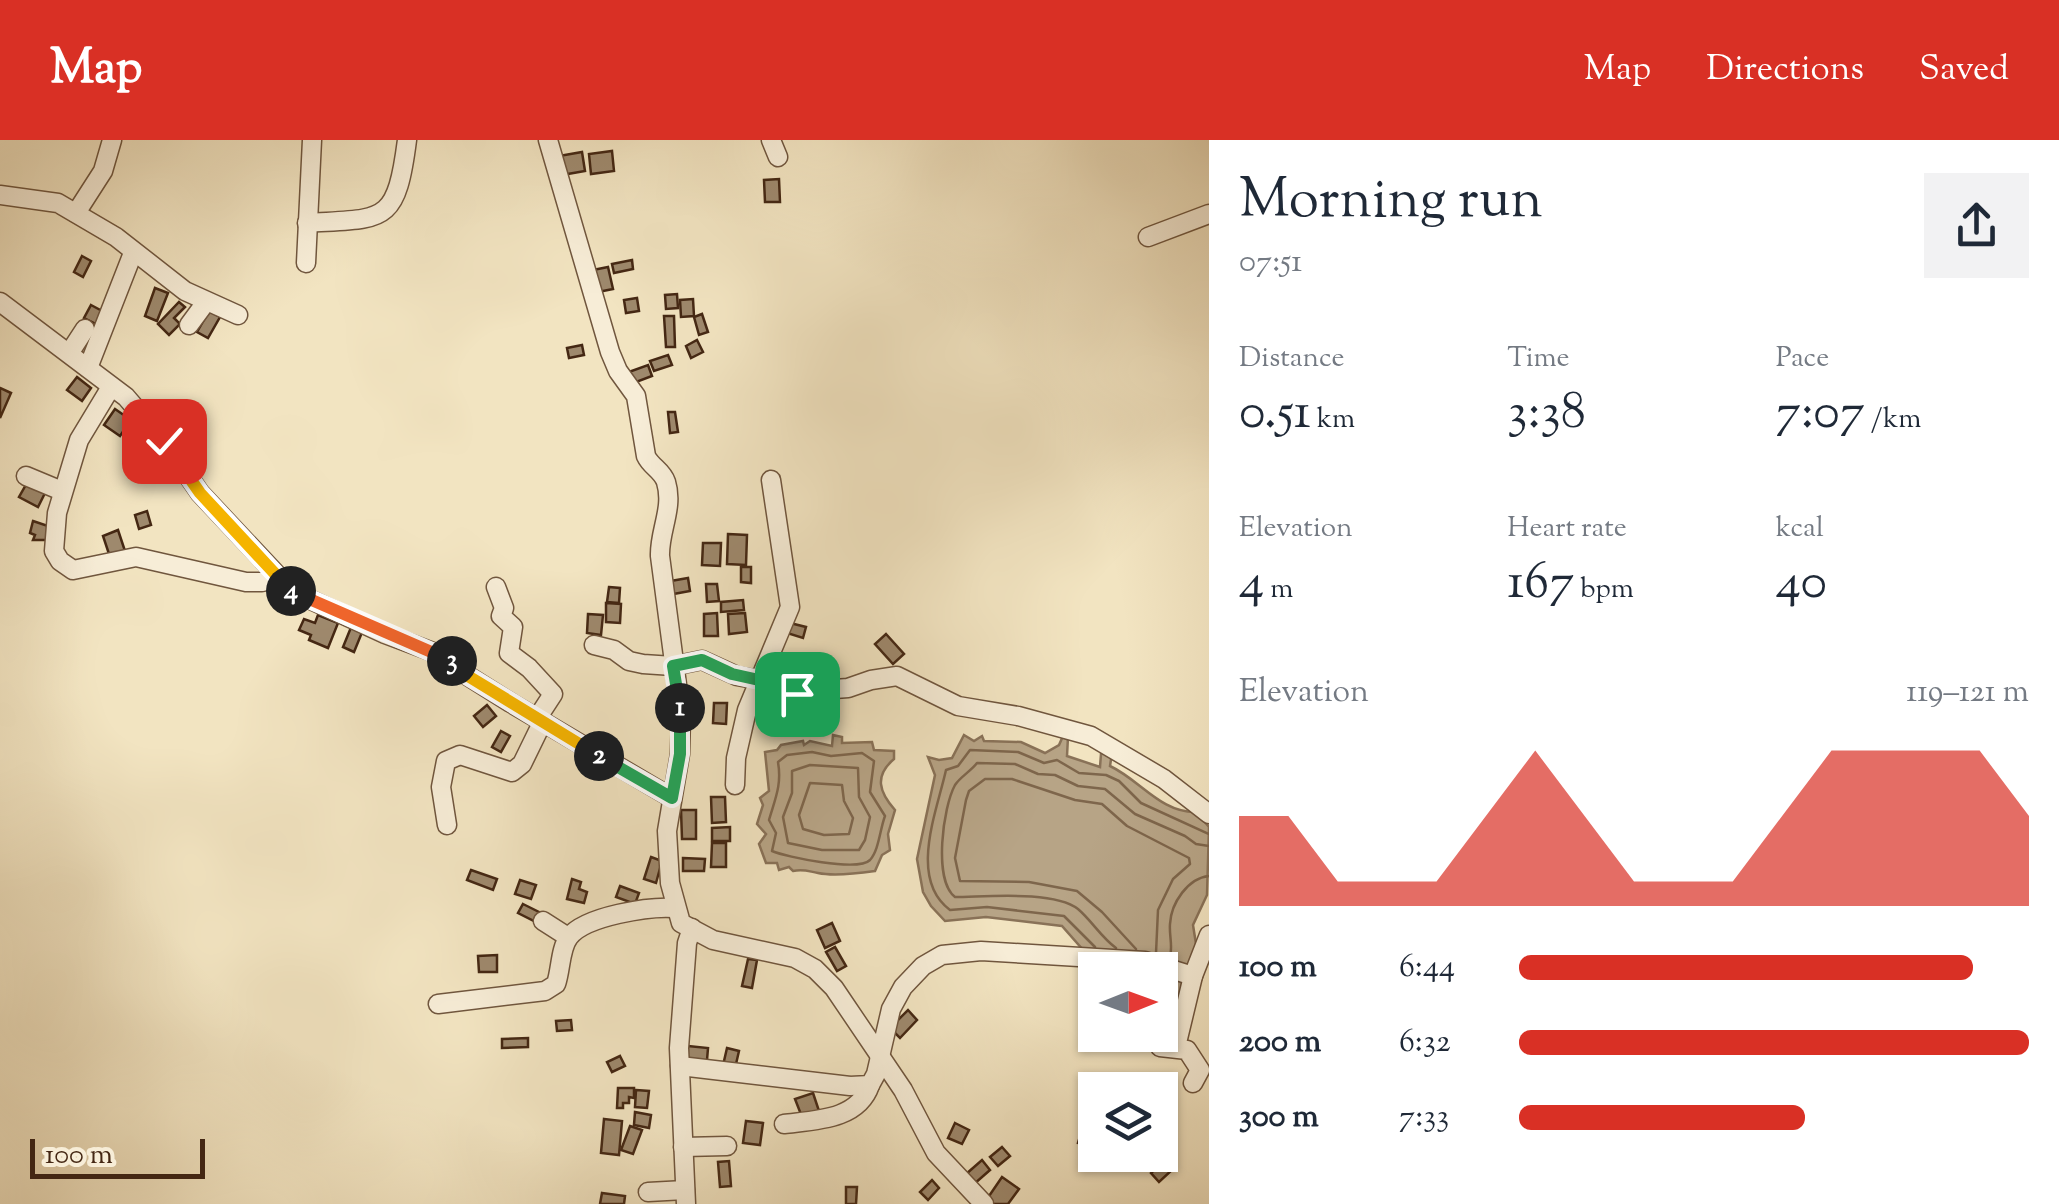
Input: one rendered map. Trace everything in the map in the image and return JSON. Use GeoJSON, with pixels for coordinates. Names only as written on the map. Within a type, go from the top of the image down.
{"type":"FeatureCollection","features":[{"type":"Feature","properties":{"kind":"street"},"geometry":{"type":"LineString","coordinates":[[76,214],[102,171],[112,140]]}},
{"type":"Feature","properties":{"kind":"street"},"geometry":{"type":"LineString","coordinates":[[306,264],[312,140]]}},
{"type":"Feature","properties":{"kind":"street"},"geometry":{"type":"LineString","coordinates":[[307,223],[371,219],[387,210],[407,140]]}},
{"type":"Feature","properties":{"kind":"street"},"geometry":{"type":"LineString","coordinates":[[548,140],[610,352],[618,372],[636,396],[646,456],[666,483],[668,512],[660,556],[681,738],[667,831],[675,908],[682,922],[713,940],[794,958],[816,969],[834,988],[903,1090],[936,1153],[984,1204]]}},
{"type":"Feature","properties":{"kind":"street"},"geometry":{"type":"LineString","coordinates":[[0,195],[58,203],[116,237],[185,291],[238,316]]}},
{"type":"Feature","properties":{"kind":"street"},"geometry":{"type":"LineString","coordinates":[[1148,236],[1209,214]]}},
{"type":"Feature","properties":{"kind":"street"},"geometry":{"type":"LineString","coordinates":[[88,368],[134,253]]}},
{"type":"Feature","properties":{"kind":"street"},"geometry":{"type":"LineString","coordinates":[[0,302],[126,398],[164,441],[200,493],[287,589],[449,658],[468,676],[672,798]]}},
{"type":"Feature","properties":{"kind":"street"},"geometry":{"type":"LineString","coordinates":[[189,325],[206,302]]}},
{"type":"Feature","properties":{"kind":"street"},"geometry":{"type":"LineString","coordinates":[[70,352],[84,329]]}},
{"type":"Feature","properties":{"kind":"street"},"geometry":{"type":"LineString","coordinates":[[111,387],[79,440],[62,491],[52,541],[60,561],[73,570],[136,557],[246,582],[279,577]]}},
{"type":"Feature","properties":{"kind":"street"},"geometry":{"type":"LineString","coordinates":[[26,476],[62,491]]}},
{"type":"Feature","properties":{"kind":"street"},"geometry":{"type":"LineString","coordinates":[[736,785],[742,726],[790,607],[771,480]]}},
{"type":"Feature","properties":{"kind":"street"},"geometry":{"type":"LineString","coordinates":[[446,825],[441,787],[446,761],[460,755],[512,772],[522,764],[541,719],[539,689],[529,668],[509,653],[513,627],[501,616],[504,608],[496,587]]}},
{"type":"Feature","properties":{"kind":"street"},"geometry":{"type":"LineString","coordinates":[[594,645],[614,650],[629,661],[673,666],[702,660],[732,674],[759,680],[781,693],[848,688],[898,676],[958,706],[1066,727],[1101,741],[1164,778],[1209,814]]}},
{"type":"Feature","properties":{"kind":"street"},"geometry":{"type":"LineString","coordinates":[[438,1004],[546,991],[556,984],[568,937],[599,918],[642,908],[675,908]]}},
{"type":"Feature","properties":{"kind":"street"},"geometry":{"type":"LineString","coordinates":[[543,920],[568,937]]}},
{"type":"Feature","properties":{"kind":"street"},"geometry":{"type":"LineString","coordinates":[[648,1192],[685,1197],[681,1008],[692,928]]}},
{"type":"Feature","properties":{"kind":"street"},"geometry":{"type":"LineString","coordinates":[[1193,1084],[1200,1070],[1187,1050],[1168,1047],[1209,934]]}},
{"type":"Feature","properties":{"kind":"street"},"geometry":{"type":"LineString","coordinates":[[784,1124],[843,1113],[862,1101],[890,1009],[903,986],[923,966],[956,951],[1145,961],[1192,976]]}},
{"type":"Feature","properties":{"kind":"street"},"geometry":{"type":"LineString","coordinates":[[680,1066],[870,1085]]}},
{"type":"Feature","properties":{"kind":"street"},"geometry":{"type":"LineString","coordinates":[[683,1147],[728,1146]]}},
{"type":"Feature","properties":{"kind":"water"},"geometry":{"type":"Polygon","coordinates":[[[833,735],[842,737],[842,743],[872,742],[874,750],[894,751],[894,759],[881,778],[885,797],[895,810],[888,834],[890,850],[882,855],[875,871],[831,874],[793,871],[789,867],[779,870],[777,863],[766,863],[759,844],[766,834],[757,824],[763,805],[760,798],[769,791],[765,752],[803,741],[804,745],[810,741],[832,746],[833,735]]]}},
{"type":"Feature","properties":{"kind":"water"},"geometry":{"type":"Polygon","coordinates":[[[964,735],[974,741],[982,736],[984,741],[1021,742],[1045,753],[1059,745],[1063,736],[1068,737],[1067,756],[1100,767],[1101,754],[1112,753],[1110,766],[1161,802],[1196,812],[1209,827],[1207,895],[1193,925],[1196,944],[1180,995],[1178,952],[1085,952],[1062,926],[986,917],[945,921],[923,892],[917,859],[935,775],[928,757],[952,758],[964,735]]]}},
{"type":"Feature","properties":{"kind":"building"},"geometry":{"type":"Polygon","coordinates":[[[612,151],[614,171],[591,174],[589,154],[612,151]]]}},
{"type":"Feature","properties":{"kind":"building"},"geometry":{"type":"Polygon","coordinates":[[[582,152],[585,171],[562,175],[559,156],[582,152]]]}},
{"type":"Feature","properties":{"kind":"building"},"geometry":{"type":"Polygon","coordinates":[[[779,179],[780,202],[765,202],[764,180],[779,179]]]}},
{"type":"Feature","properties":{"kind":"building"},"geometry":{"type":"Polygon","coordinates":[[[82,256],[91,261],[83,277],[74,272],[82,256]]]}},
{"type":"Feature","properties":{"kind":"building"},"geometry":{"type":"Polygon","coordinates":[[[632,260],[633,269],[614,273],[612,264],[632,260]]]}},
{"type":"Feature","properties":{"kind":"building"},"geometry":{"type":"Polygon","coordinates":[[[608,267],[613,289],[598,292],[593,270],[608,267]]]}},
{"type":"Feature","properties":{"kind":"building"},"geometry":{"type":"Polygon","coordinates":[[[155,288],[168,293],[157,321],[145,316],[155,288]]]}},
{"type":"Feature","properties":{"kind":"building"},"geometry":{"type":"Polygon","coordinates":[[[677,294],[678,308],[666,309],[665,295],[677,294]]]}},
{"type":"Feature","properties":{"kind":"building"},"geometry":{"type":"Polygon","coordinates":[[[637,298],[639,311],[626,313],[624,300],[637,298]]]}},
{"type":"Feature","properties":{"kind":"building"},"geometry":{"type":"Polygon","coordinates":[[[693,299],[694,316],[681,317],[680,300],[693,299]]]}},
{"type":"Feature","properties":{"kind":"building"},"geometry":{"type":"Polygon","coordinates":[[[179,302],[185,307],[174,318],[180,324],[169,335],[158,324],[179,302]]]}},
{"type":"Feature","properties":{"kind":"building"},"geometry":{"type":"Polygon","coordinates":[[[91,305],[104,312],[98,325],[84,318],[91,305]]]}},
{"type":"Feature","properties":{"kind":"building"},"geometry":{"type":"Polygon","coordinates":[[[209,311],[220,317],[208,338],[197,332],[209,311]]]}},
{"type":"Feature","properties":{"kind":"building"},"geometry":{"type":"Polygon","coordinates":[[[702,314],[708,332],[699,335],[694,317],[702,314]]]}},
{"type":"Feature","properties":{"kind":"building"},"geometry":{"type":"Polygon","coordinates":[[[664,316],[674,316],[675,347],[666,347],[664,316]]]}},
{"type":"Feature","properties":{"kind":"building"},"geometry":{"type":"Polygon","coordinates":[[[697,340],[703,352],[691,358],[686,346],[697,340]]]}},
{"type":"Feature","properties":{"kind":"building"},"geometry":{"type":"Polygon","coordinates":[[[582,345],[584,355],[569,358],[567,348],[582,345]]]}},
{"type":"Feature","properties":{"kind":"building"},"geometry":{"type":"Polygon","coordinates":[[[668,355],[672,365],[654,371],[650,361],[668,355]]]}},
{"type":"Feature","properties":{"kind":"building"},"geometry":{"type":"Polygon","coordinates":[[[648,365],[652,376],[631,384],[626,373],[648,365]]]}},
{"type":"Feature","properties":{"kind":"building"},"geometry":{"type":"Polygon","coordinates":[[[77,377],[91,388],[82,401],[67,390],[77,377]]]}},
{"type":"Feature","properties":{"kind":"building"},"geometry":{"type":"Polygon","coordinates":[[[0,388],[11,393],[0,418],[0,388]]]}},
{"type":"Feature","properties":{"kind":"building"},"geometry":{"type":"Polygon","coordinates":[[[115,409],[131,420],[120,436],[104,425],[115,409]]]}},
{"type":"Feature","properties":{"kind":"building"},"geometry":{"type":"Polygon","coordinates":[[[668,412],[675,412],[678,432],[670,433],[668,412]]]}},
{"type":"Feature","properties":{"kind":"building"},"geometry":{"type":"Polygon","coordinates":[[[27,483],[45,493],[38,507],[19,497],[27,483]]]}},
{"type":"Feature","properties":{"kind":"building"},"geometry":{"type":"Polygon","coordinates":[[[147,511],[151,525],[139,529],[135,515],[147,511]]]}},
{"type":"Feature","properties":{"kind":"building"},"geometry":{"type":"Polygon","coordinates":[[[33,521],[51,527],[47,540],[33,540],[33,521]]]}},
{"type":"Feature","properties":{"kind":"building"},"geometry":{"type":"Polygon","coordinates":[[[118,530],[127,557],[112,563],[103,536],[118,530]]]}},
{"type":"Feature","properties":{"kind":"building"},"geometry":{"type":"Polygon","coordinates":[[[728,534],[747,535],[746,565],[727,564],[728,534]]]}},
{"type":"Feature","properties":{"kind":"building"},"geometry":{"type":"Polygon","coordinates":[[[703,543],[721,543],[720,566],[702,565],[703,543]]]}},
{"type":"Feature","properties":{"kind":"building"},"geometry":{"type":"Polygon","coordinates":[[[741,567],[751,567],[751,583],[741,582],[741,567]]]}},
{"type":"Feature","properties":{"kind":"building"},"geometry":{"type":"Polygon","coordinates":[[[688,578],[690,591],[668,595],[665,582],[688,578]]]}},
{"type":"Feature","properties":{"kind":"building"},"geometry":{"type":"Polygon","coordinates":[[[706,584],[717,584],[719,601],[707,602],[706,584]]]}},
{"type":"Feature","properties":{"kind":"building"},"geometry":{"type":"Polygon","coordinates":[[[609,587],[620,588],[619,603],[607,602],[609,587]]]}},
{"type":"Feature","properties":{"kind":"building"},"geometry":{"type":"Polygon","coordinates":[[[743,600],[744,610],[721,612],[721,602],[743,600]]]}},
{"type":"Feature","properties":{"kind":"building"},"geometry":{"type":"Polygon","coordinates":[[[606,603],[621,604],[620,623],[606,622],[606,603]]]}},
{"type":"Feature","properties":{"kind":"building"},"geometry":{"type":"Polygon","coordinates":[[[717,613],[718,636],[704,636],[704,614],[717,613]]]}},
{"type":"Feature","properties":{"kind":"building"},"geometry":{"type":"Polygon","coordinates":[[[745,613],[747,632],[729,634],[728,614],[745,613]]]}},
{"type":"Feature","properties":{"kind":"building"},"geometry":{"type":"Polygon","coordinates":[[[588,614],[603,615],[601,635],[587,633],[588,614]]]}},
{"type":"Feature","properties":{"kind":"building"},"geometry":{"type":"Polygon","coordinates":[[[318,615],[338,623],[328,648],[309,640],[311,635],[299,630],[304,619],[315,623],[318,615]]]}},
{"type":"Feature","properties":{"kind":"building"},"geometry":{"type":"Polygon","coordinates":[[[790,623],[806,627],[803,638],[787,633],[790,623]]]}},
{"type":"Feature","properties":{"kind":"building"},"geometry":{"type":"Polygon","coordinates":[[[352,625],[363,630],[354,652],[343,647],[352,625]]]}},
{"type":"Feature","properties":{"kind":"building"},"geometry":{"type":"Polygon","coordinates":[[[886,634],[904,654],[893,664],[875,644],[886,634]]]}},
{"type":"Feature","properties":{"kind":"building"},"geometry":{"type":"Polygon","coordinates":[[[714,703],[727,703],[726,724],[713,723],[714,703]]]}},
{"type":"Feature","properties":{"kind":"building"},"geometry":{"type":"Polygon","coordinates":[[[487,705],[496,716],[483,727],[474,716],[487,705]]]}},
{"type":"Feature","properties":{"kind":"building"},"geometry":{"type":"Polygon","coordinates":[[[501,731],[510,736],[501,752],[492,747],[501,731]]]}},
{"type":"Feature","properties":{"kind":"building"},"geometry":{"type":"Polygon","coordinates":[[[711,797],[725,797],[726,822],[712,823],[711,797]]]}},
{"type":"Feature","properties":{"kind":"building"},"geometry":{"type":"Polygon","coordinates":[[[681,810],[696,810],[696,839],[682,839],[681,810]]]}},
{"type":"Feature","properties":{"kind":"building"},"geometry":{"type":"Polygon","coordinates":[[[730,827],[730,841],[712,841],[712,828],[730,827]]]}},
{"type":"Feature","properties":{"kind":"building"},"geometry":{"type":"Polygon","coordinates":[[[712,843],[726,843],[726,867],[711,867],[712,843]]]}},
{"type":"Feature","properties":{"kind":"building"},"geometry":{"type":"Polygon","coordinates":[[[651,857],[662,861],[656,883],[644,879],[651,857]]]}},
{"type":"Feature","properties":{"kind":"building"},"geometry":{"type":"Polygon","coordinates":[[[683,858],[705,859],[704,871],[683,871],[683,858]]]}},
{"type":"Feature","properties":{"kind":"building"},"geometry":{"type":"Polygon","coordinates":[[[471,870],[497,879],[493,890],[467,880],[471,870]]]}},
{"type":"Feature","properties":{"kind":"building"},"geometry":{"type":"Polygon","coordinates":[[[572,879],[581,882],[579,889],[587,892],[584,903],[567,899],[572,879]]]}},
{"type":"Feature","properties":{"kind":"building"},"geometry":{"type":"Polygon","coordinates":[[[520,880],[536,885],[531,899],[515,894],[520,880]]]}},
{"type":"Feature","properties":{"kind":"building"},"geometry":{"type":"Polygon","coordinates":[[[620,886],[639,893],[635,904],[616,897],[620,886]]]}},
{"type":"Feature","properties":{"kind":"building"},"geometry":{"type":"Polygon","coordinates":[[[523,904],[541,913],[536,922],[518,913],[523,904]]]}},
{"type":"Feature","properties":{"kind":"building"},"geometry":{"type":"Polygon","coordinates":[[[832,923],[840,941],[825,948],[817,930],[832,923]]]}},
{"type":"Feature","properties":{"kind":"building"},"geometry":{"type":"Polygon","coordinates":[[[835,947],[846,966],[837,971],[826,952],[835,947]]]}},
{"type":"Feature","properties":{"kind":"building"},"geometry":{"type":"Polygon","coordinates":[[[497,955],[497,972],[479,972],[478,956],[497,955]]]}},
{"type":"Feature","properties":{"kind":"building"},"geometry":{"type":"Polygon","coordinates":[[[748,959],[757,960],[752,988],[742,986],[748,959]]]}},
{"type":"Feature","properties":{"kind":"building"},"geometry":{"type":"Polygon","coordinates":[[[908,1010],[917,1020],[900,1038],[890,1028],[908,1010]]]}},
{"type":"Feature","properties":{"kind":"building"},"geometry":{"type":"Polygon","coordinates":[[[571,1020],[572,1030],[557,1031],[556,1021],[571,1020]]]}},
{"type":"Feature","properties":{"kind":"building"},"geometry":{"type":"Polygon","coordinates":[[[528,1038],[528,1047],[502,1048],[502,1039],[528,1038]]]}},
{"type":"Feature","properties":{"kind":"building"},"geometry":{"type":"Polygon","coordinates":[[[688,1046],[708,1048],[706,1072],[685,1070],[688,1046]]]}},
{"type":"Feature","properties":{"kind":"building"},"geometry":{"type":"Polygon","coordinates":[[[727,1048],[739,1051],[733,1077],[721,1074],[727,1048]]]}},
{"type":"Feature","properties":{"kind":"building"},"geometry":{"type":"Polygon","coordinates":[[[620,1056],[625,1066],[612,1072],[607,1062],[620,1056]]]}},
{"type":"Feature","properties":{"kind":"building"},"geometry":{"type":"Polygon","coordinates":[[[618,1088],[634,1088],[634,1098],[629,1097],[623,1108],[617,1108],[618,1088]]]}},
{"type":"Feature","properties":{"kind":"building"},"geometry":{"type":"Polygon","coordinates":[[[636,1090],[649,1091],[647,1108],[635,1107],[636,1090]]]}},
{"type":"Feature","properties":{"kind":"building"},"geometry":{"type":"Polygon","coordinates":[[[813,1093],[819,1111],[802,1117],[795,1099],[813,1093]]]}},
{"type":"Feature","properties":{"kind":"building"},"geometry":{"type":"Polygon","coordinates":[[[635,1112],[651,1115],[649,1128],[634,1125],[635,1112]]]}},
{"type":"Feature","properties":{"kind":"building"},"geometry":{"type":"Polygon","coordinates":[[[604,1119],[622,1121],[619,1155],[601,1153],[604,1119]]]}},
{"type":"Feature","properties":{"kind":"building"},"geometry":{"type":"Polygon","coordinates":[[[746,1121],[763,1123],[760,1145],[743,1143],[746,1121]]]}},
{"type":"Feature","properties":{"kind":"building"},"geometry":{"type":"Polygon","coordinates":[[[955,1123],[969,1130],[962,1144],[948,1138],[955,1123]]]}},
{"type":"Feature","properties":{"kind":"building"},"geometry":{"type":"Polygon","coordinates":[[[630,1126],[642,1130],[633,1154],[621,1150],[630,1126]]]}},
{"type":"Feature","properties":{"kind":"building"},"geometry":{"type":"Polygon","coordinates":[[[1002,1147],[1010,1156],[998,1166],[990,1157],[1002,1147]]]}},
{"type":"Feature","properties":{"kind":"building"},"geometry":{"type":"Polygon","coordinates":[[[982,1160],[990,1170],[973,1185],[965,1175],[982,1160]]]}},
{"type":"Feature","properties":{"kind":"building"},"geometry":{"type":"Polygon","coordinates":[[[729,1161],[731,1186],[720,1187],[718,1162],[729,1161]]]}},
{"type":"Feature","properties":{"kind":"building"},"geometry":{"type":"Polygon","coordinates":[[[1152,1172],[1170,1172],[1159,1182],[1152,1172]]]}},
{"type":"Feature","properties":{"kind":"building"},"geometry":{"type":"Polygon","coordinates":[[[1002,1177],[1019,1189],[1008,1204],[993,1204],[987,1199],[1002,1177]]]}},
{"type":"Feature","properties":{"kind":"building"},"geometry":{"type":"Polygon","coordinates":[[[932,1180],[939,1188],[928,1200],[920,1192],[932,1180]]]}},
{"type":"Feature","properties":{"kind":"building"},"geometry":{"type":"Polygon","coordinates":[[[846,1187],[857,1187],[856,1204],[846,1204],[846,1187]]]}},
{"type":"Feature","properties":{"kind":"building"},"geometry":{"type":"Polygon","coordinates":[[[602,1193],[625,1196],[624,1204],[600,1204],[602,1193]]]}},
{"type":"Feature","properties":{"kind":"route"},"geometry":{"type":"LineString","coordinates":[[164,441],[200,493],[287,589],[449,658],[468,676],[665,796],[672,798],[680,754],[680,715],[673,666],[709,661],[781,693],[797,694]]}}]}
